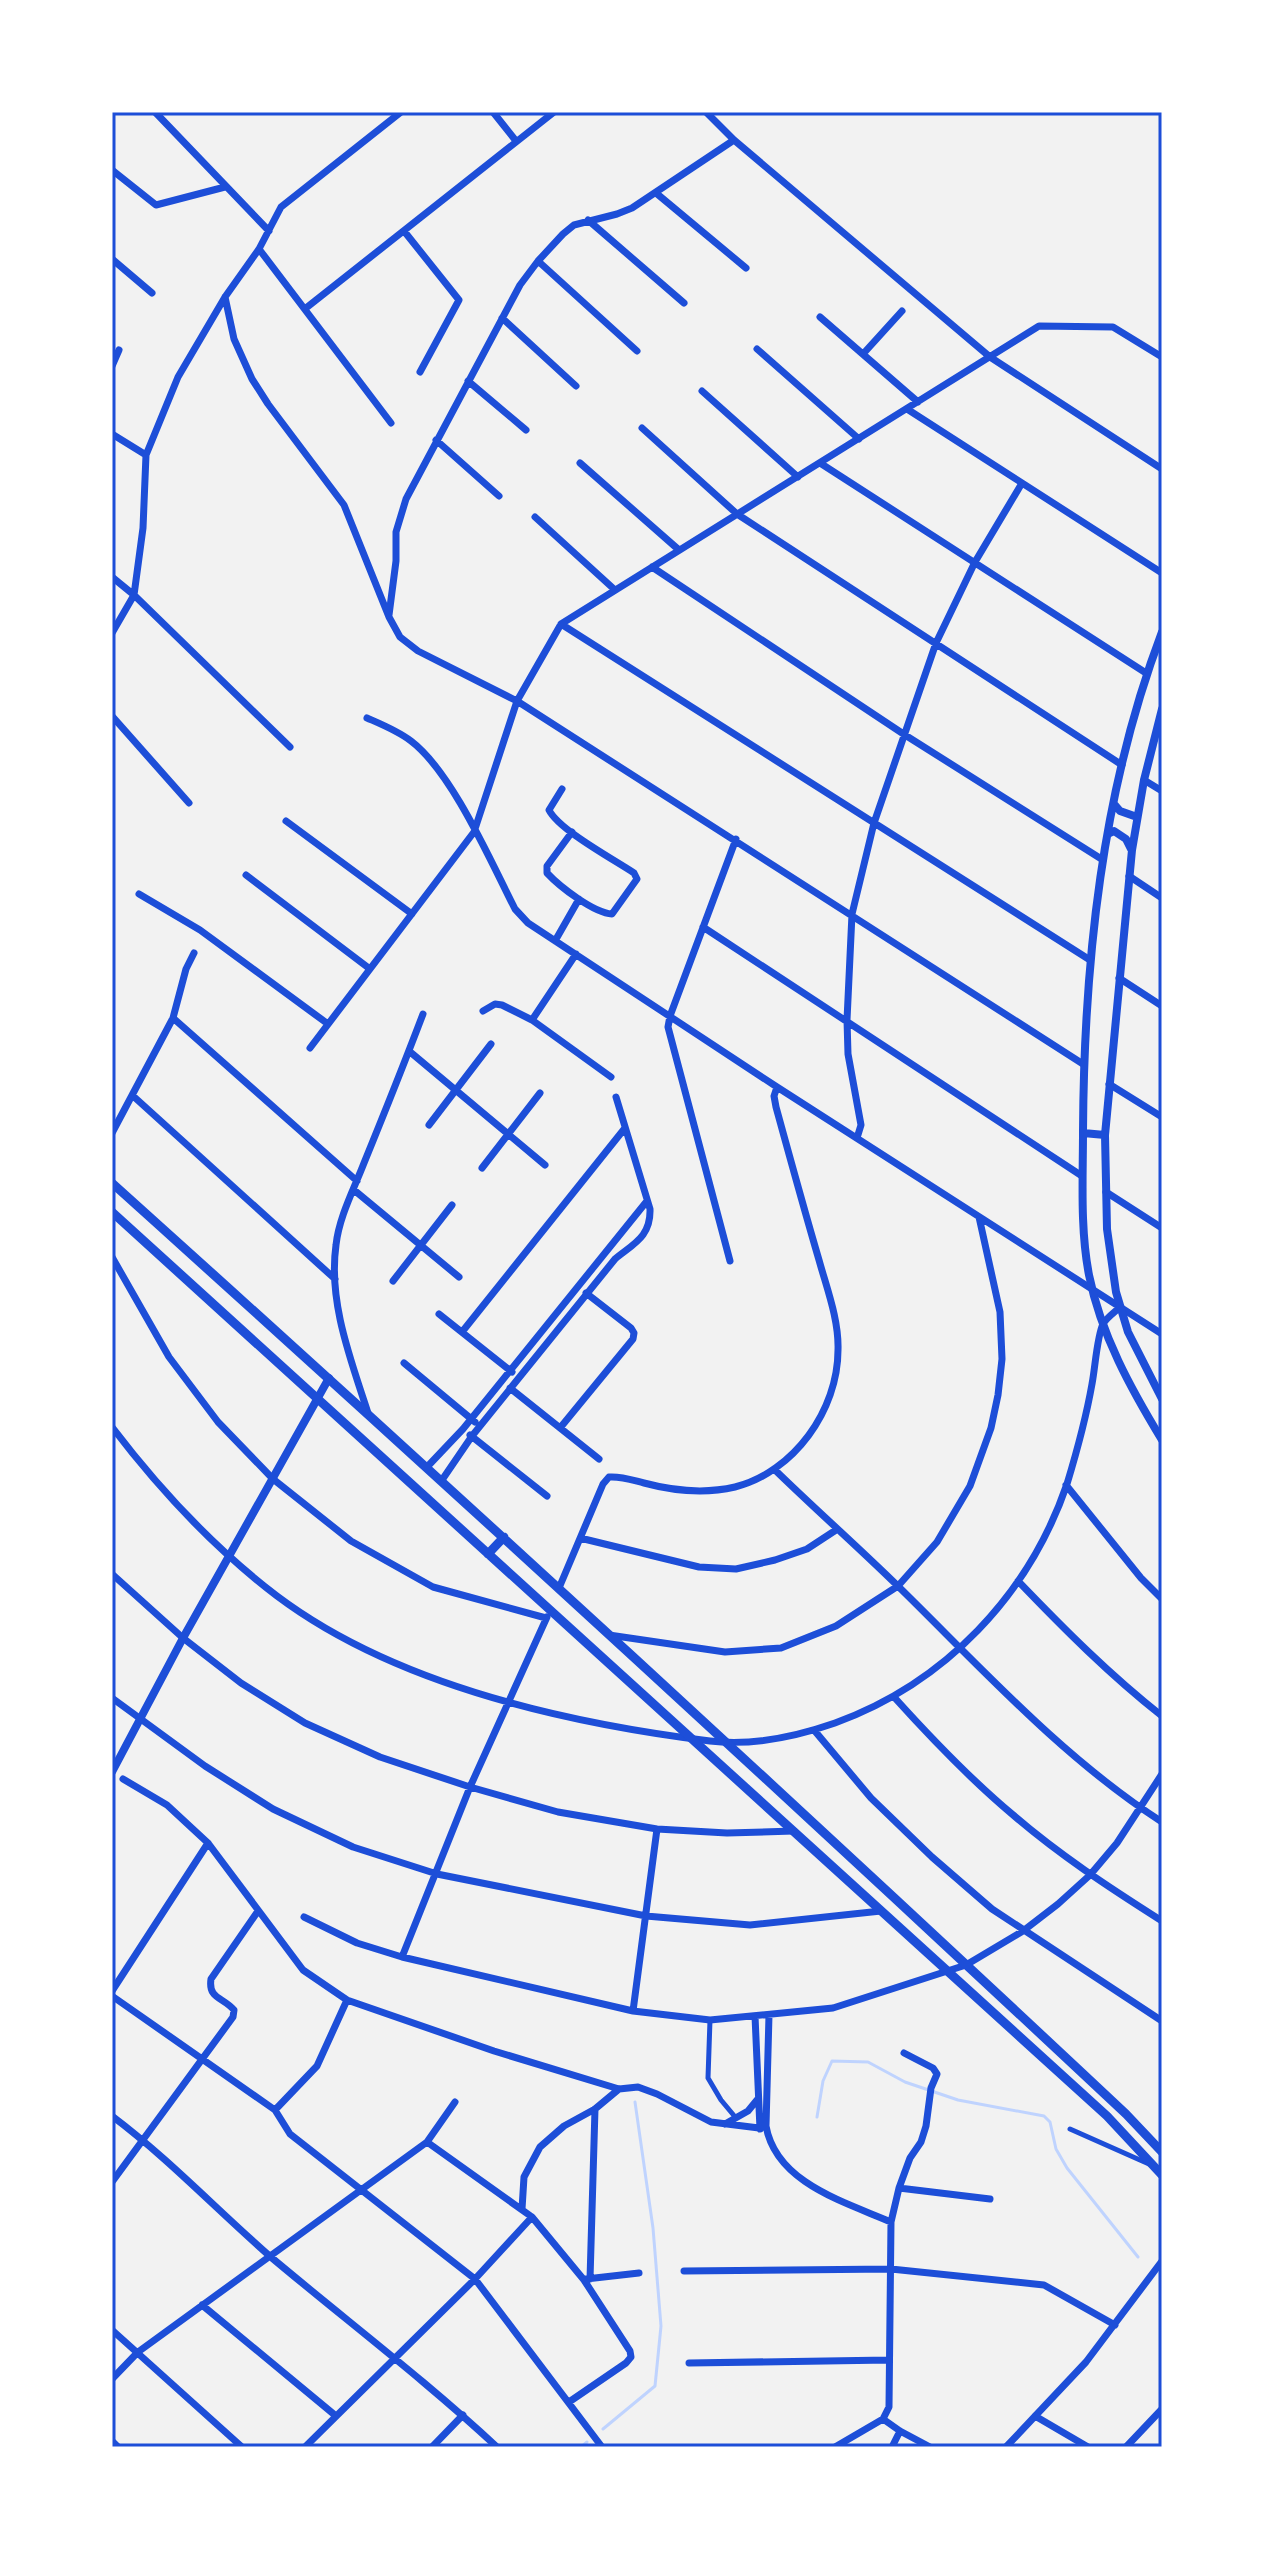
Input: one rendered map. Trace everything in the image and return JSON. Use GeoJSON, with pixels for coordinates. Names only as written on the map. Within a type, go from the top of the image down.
{"type":"FeatureCollection","features":[{"type":"Feature","properties":{"kind":"main road"},"geometry":{"type":"LineString","coordinates":[[112,1183],[368,1413],[445,1476],[504,1537],[730,1743],[1126,2114],[1162,2152]]}},
{"type":"Feature","properties":{"kind":"main road"},"geometry":{"type":"LineString","coordinates":[[112,1212],[488,1554],[548,1614],[794,1831],[1107,2116],[1162,2175]]}},
{"type":"Feature","properties":{"kind":"main road"},"geometry":{"type":"LineString","coordinates":[[488,1554],[504,1537]]}},
{"type":"Feature","properties":{"kind":"street"},"geometry":{"type":"LineString","coordinates":[[155,112],[269,231]]}},
{"type":"Feature","properties":{"kind":"street"},"geometry":{"type":"LineString","coordinates":[[112,633],[134,595],[143,528],[146,455],[178,377],[225,297],[259,249],[281,207],[401,112]]}},
{"type":"Feature","properties":{"kind":"street"},"geometry":{"type":"LineString","coordinates":[[493,112],[516,141]]}},
{"type":"Feature","properties":{"kind":"street"},"geometry":{"type":"LineString","coordinates":[[306,308],[554,112]]}},
{"type":"Feature","properties":{"kind":"street"},"geometry":{"type":"LineString","coordinates":[[706,112],[734,140],[990,357],[1162,469]]}},
{"type":"Feature","properties":{"kind":"street"},"geometry":{"type":"LineString","coordinates":[[389,617],[399,520],[406,499],[520,285],[538,261],[574,225],[617,214],[656,193],[734,140]]}},
{"type":"Feature","properties":{"kind":"street"},"geometry":{"type":"LineString","coordinates":[[112,170],[156,205],[225,187]]}},
{"type":"Feature","properties":{"kind":"street"},"geometry":{"type":"LineString","coordinates":[[656,193],[746,268]]}},
{"type":"Feature","properties":{"kind":"street"},"geometry":{"type":"LineString","coordinates":[[588,220],[684,303]]}},
{"type":"Feature","properties":{"kind":"street"},"geometry":{"type":"LineString","coordinates":[[404,231],[459,300],[420,372]]}},
{"type":"Feature","properties":{"kind":"street"},"geometry":{"type":"LineString","coordinates":[[259,249],[391,423]]}},
{"type":"Feature","properties":{"kind":"street"},"geometry":{"type":"LineString","coordinates":[[112,259],[152,293]]}},
{"type":"Feature","properties":{"kind":"street"},"geometry":{"type":"LineString","coordinates":[[538,261],[637,351]]}},
{"type":"Feature","properties":{"kind":"street"},"geometry":{"type":"LineString","coordinates":[[225,297],[234,339],[252,379],[344,505],[400,637],[418,651],[517,701],[1083,1064]]}},
{"type":"Feature","properties":{"kind":"street"},"geometry":{"type":"LineString","coordinates":[[863,354],[902,311]]}},
{"type":"Feature","properties":{"kind":"street"},"geometry":{"type":"LineString","coordinates":[[820,317],[918,402]]}},
{"type":"Feature","properties":{"kind":"street"},"geometry":{"type":"LineString","coordinates":[[502,318],[576,386]]}},
{"type":"Feature","properties":{"kind":"street"},"geometry":{"type":"LineString","coordinates":[[310,1048],[474,832],[517,701],[561,624],[1039,326],[1113,327],[1162,357]]}},
{"type":"Feature","properties":{"kind":"street"},"geometry":{"type":"LineString","coordinates":[[757,349],[859,439]]}},
{"type":"Feature","properties":{"kind":"street"},"geometry":{"type":"LineString","coordinates":[[112,366],[119,350]]}},
{"type":"Feature","properties":{"kind":"street"},"geometry":{"type":"LineString","coordinates":[[468,381],[526,430]]}},
{"type":"Feature","properties":{"kind":"street"},"geometry":{"type":"LineString","coordinates":[[702,391],[798,477]]}},
{"type":"Feature","properties":{"kind":"street"},"geometry":{"type":"LineString","coordinates":[[907,409],[1162,573]]}},
{"type":"Feature","properties":{"kind":"street"},"geometry":{"type":"LineString","coordinates":[[642,428],[737,514],[1122,765]]}},
{"type":"Feature","properties":{"kind":"street"},"geometry":{"type":"LineString","coordinates":[[112,434],[146,455]]}},
{"type":"Feature","properties":{"kind":"street"},"geometry":{"type":"LineString","coordinates":[[436,440],[499,496]]}},
{"type":"Feature","properties":{"kind":"street"},"geometry":{"type":"LineString","coordinates":[[580,463],[679,550]]}},
{"type":"Feature","properties":{"kind":"street"},"geometry":{"type":"LineString","coordinates":[[820,463],[1146,673]]}},
{"type":"Feature","properties":{"kind":"street"},"geometry":{"type":"LineString","coordinates":[[857,1138],[861,1125],[848,1054],[847,1020],[852,914],[874,823],[936,643],[975,562],[1022,483]]}},
{"type":"Feature","properties":{"kind":"street"},"geometry":{"type":"LineString","coordinates":[[535,517],[615,590]]}},
{"type":"Feature","properties":{"kind":"street"},"geometry":{"type":"LineString","coordinates":[[652,567],[905,735],[1103,860]]}},
{"type":"Feature","properties":{"kind":"street"},"geometry":{"type":"LineString","coordinates":[[112,577],[290,747]]}},
{"type":"Feature","properties":{"kind":"street"},"geometry":{"type":"LineString","coordinates":[[561,624],[1090,960]]}},
{"type":"Feature","properties":{"kind":"street"},"geometry":{"type":"LineString","coordinates":[[1162,632],[1146,673],[1122,765],[1103,860],[1090,960],[1083,1064],[1082,1176],[1084,1241],[1093,1291],[1103,1324],[1129,1382],[1162,1440]]}},
{"type":"Feature","properties":{"kind":"street"},"geometry":{"type":"LineString","coordinates":[[1162,709],[1144,780],[1132,850],[1105,1135],[1112,1269],[1120,1307],[1140,1359],[1162,1399]]}},
{"type":"Feature","properties":{"kind":"street"},"geometry":{"type":"LineString","coordinates":[[112,716],[189,803]]}},
{"type":"Feature","properties":{"kind":"street"},"geometry":{"type":"LineString","coordinates":[[367,718],[391,728],[413,743],[433,763],[450,788],[515,909],[528,923],[1162,1334]]}},
{"type":"Feature","properties":{"kind":"street"},"geometry":{"type":"LineString","coordinates":[[1144,780],[1162,791]]}},
{"type":"Feature","properties":{"kind":"street"},"geometry":{"type":"LineString","coordinates":[[562,789],[549,812],[572,832],[634,873],[637,879],[612,914],[604,913],[579,899],[550,877],[547,866],[572,832]]}},
{"type":"Feature","properties":{"kind":"street"},"geometry":{"type":"LineString","coordinates":[[1114,804],[1120,811],[1137,817]]}},
{"type":"Feature","properties":{"kind":"street"},"geometry":{"type":"LineString","coordinates":[[286,821],[412,914]]}},
{"type":"Feature","properties":{"kind":"street"},"geometry":{"type":"LineString","coordinates":[[1108,834],[1114,831],[1120,833],[1132,850]]}},
{"type":"Feature","properties":{"kind":"street"},"geometry":{"type":"LineString","coordinates":[[730,1261],[668,1027],[736,839]]}},
{"type":"Feature","properties":{"kind":"street"},"geometry":{"type":"LineString","coordinates":[[246,875],[370,969]]}},
{"type":"Feature","properties":{"kind":"street"},"geometry":{"type":"LineString","coordinates":[[1129,876],[1162,898]]}},
{"type":"Feature","properties":{"kind":"street"},"geometry":{"type":"LineString","coordinates":[[139,894],[200,930],[328,1024]]}},
{"type":"Feature","properties":{"kind":"street"},"geometry":{"type":"LineString","coordinates":[[555,941],[579,899]]}},
{"type":"Feature","properties":{"kind":"street"},"geometry":{"type":"LineString","coordinates":[[703,927],[1082,1176]]}},
{"type":"Feature","properties":{"kind":"street"},"geometry":{"type":"LineString","coordinates":[[112,1133],[173,1018],[186,969],[194,953]]}},
{"type":"Feature","properties":{"kind":"street"},"geometry":{"type":"LineString","coordinates":[[532,1020],[576,954]]}},
{"type":"Feature","properties":{"kind":"street"},"geometry":{"type":"LineString","coordinates":[[1119,978],[1162,1006]]}},
{"type":"Feature","properties":{"kind":"street"},"geometry":{"type":"LineString","coordinates":[[483,1011],[500,1004],[532,1020],[611,1077]]}},
{"type":"Feature","properties":{"kind":"street"},"geometry":{"type":"LineString","coordinates":[[368,1413],[347,1348],[335,1279],[336,1244],[423,1014]]}},
{"type":"Feature","properties":{"kind":"street"},"geometry":{"type":"LineString","coordinates":[[173,1018],[459,1277]]}},
{"type":"Feature","properties":{"kind":"street"},"geometry":{"type":"LineString","coordinates":[[429,1125],[491,1044]]}},
{"type":"Feature","properties":{"kind":"street"},"geometry":{"type":"LineString","coordinates":[[409,1051],[545,1165]]}},
{"type":"Feature","properties":{"kind":"street"},"geometry":{"type":"LineString","coordinates":[[1109,1084],[1162,1117]]}},
{"type":"Feature","properties":{"kind":"street"},"geometry":{"type":"LineString","coordinates":[[559,1588],[603,1484],[609,1477],[618,1476],[695,1492],[737,1487],[774,1469],[801,1446],[820,1420],[834,1382],[839,1349],[833,1310],[776,1107],[774,1096],[777,1087]]}},
{"type":"Feature","properties":{"kind":"street"},"geometry":{"type":"LineString","coordinates":[[482,1168],[540,1093]]}},
{"type":"Feature","properties":{"kind":"street"},"geometry":{"type":"LineString","coordinates":[[132,1095],[335,1279]]}},
{"type":"Feature","properties":{"kind":"street"},"geometry":{"type":"LineString","coordinates":[[445,1476],[472,1436],[615,1259],[644,1236],[650,1217],[647,1201],[616,1097]]}},
{"type":"Feature","properties":{"kind":"street"},"geometry":{"type":"LineString","coordinates":[[462,1332],[625,1128]]}},
{"type":"Feature","properties":{"kind":"street"},"geometry":{"type":"LineString","coordinates":[[1083,1133],[1105,1135]]}},
{"type":"Feature","properties":{"kind":"street"},"geometry":{"type":"LineString","coordinates":[[1106,1192],[1162,1228]]}},
{"type":"Feature","properties":{"kind":"street"},"geometry":{"type":"LineString","coordinates":[[430,1463],[472,1419],[647,1201]]}},
{"type":"Feature","properties":{"kind":"street"},"geometry":{"type":"LineString","coordinates":[[393,1281],[452,1205]]}},
{"type":"Feature","properties":{"kind":"street"},"geometry":{"type":"LineString","coordinates":[[608,1634],[725,1652],[781,1648],[836,1626],[898,1586],[937,1542],[970,1486],[991,1428],[1002,1359],[1000,1312],[979,1217]]}},
{"type":"Feature","properties":{"kind":"street"},"geometry":{"type":"LineString","coordinates":[[112,1257],[169,1357],[218,1422],[273,1479],[351,1541],[433,1587],[548,1614],[470,1787],[402,1957]]}},
{"type":"Feature","properties":{"kind":"street"},"geometry":{"type":"LineString","coordinates":[[560,1428],[633,1339],[634,1333],[578,1286]]}},
{"type":"Feature","properties":{"kind":"street"},"geometry":{"type":"LineString","coordinates":[[112,1427],[182,1510],[229,1557],[279,1597],[332,1631],[388,1660],[447,1683],[553,1712],[691,1739],[730,1743],[770,1740],[814,1730],[857,1715],[894,1697],[961,1649],[992,1617],[1046,1534],[1066,1485],[1087,1413],[1103,1324],[1120,1307]]}},
{"type":"Feature","properties":{"kind":"street"},"geometry":{"type":"LineString","coordinates":[[439,1314],[519,1378]]}},
{"type":"Feature","properties":{"kind":"street"},"geometry":{"type":"LineString","coordinates":[[404,1363],[480,1426]]}},
{"type":"Feature","properties":{"kind":"street"},"geometry":{"type":"LineString","coordinates":[[113,1768],[329,1378]]}},
{"type":"Feature","properties":{"kind":"street"},"geometry":{"type":"LineString","coordinates":[[502,1381],[599,1459]]}},
{"type":"Feature","properties":{"kind":"street"},"geometry":{"type":"LineString","coordinates":[[463,1429],[547,1496]]}},
{"type":"Feature","properties":{"kind":"street"},"geometry":{"type":"LineString","coordinates":[[774,1469],[1022,1709],[1077,1759],[1162,1822]]}},
{"type":"Feature","properties":{"kind":"street"},"geometry":{"type":"LineString","coordinates":[[1066,1485],[1141,1578],[1162,1599]]}},
{"type":"Feature","properties":{"kind":"street"},"geometry":{"type":"LineString","coordinates":[[580,1538],[699,1567],[736,1569],[807,1549],[836,1530]]}},
{"type":"Feature","properties":{"kind":"street"},"geometry":{"type":"LineString","coordinates":[[112,1574],[183,1638],[241,1683],[305,1723],[380,1757],[558,1812],[657,1829],[727,1833],[794,1831]]}},
{"type":"Feature","properties":{"kind":"street"},"geometry":{"type":"LineString","coordinates":[[1018,1581],[1075,1640],[1162,1716]]}},
{"type":"Feature","properties":{"kind":"street"},"geometry":{"type":"LineString","coordinates":[[894,1697],[944,1752],[1012,1815],[1090,1875],[1162,1921]]}},
{"type":"Feature","properties":{"kind":"street"},"geometry":{"type":"LineString","coordinates":[[112,1698],[205,1766],[273,1809],[353,1847],[437,1874],[646,1916],[750,1925],[882,1911]]}},
{"type":"Feature","properties":{"kind":"street"},"geometry":{"type":"LineString","coordinates":[[814,1730],[871,1798],[992,1909],[1162,2021]]}},
{"type":"Feature","properties":{"kind":"street"},"geometry":{"type":"LineString","coordinates":[[304,1917],[357,1943],[402,1957],[633,2011],[710,2020],[833,2008],[949,1972],[1023,1931],[1090,1875],[1117,1843],[1162,1774]]}},
{"type":"Feature","properties":{"kind":"street"},"geometry":{"type":"LineString","coordinates":[[123,1779],[167,1805],[208,1843],[303,1970],[347,2000],[494,2051],[619,2089],[638,2087],[711,2122],[762,2127]]}},
{"type":"Feature","properties":{"kind":"street"},"geometry":{"type":"LineString","coordinates":[[633,2011],[657,1829]]}},
{"type":"Feature","properties":{"kind":"street"},"geometry":{"type":"LineString","coordinates":[[208,1843],[112,1993],[275,2110],[290,2134],[475,2279],[602,2447]]}},
{"type":"Feature","properties":{"kind":"street"},"geometry":{"type":"LineString","coordinates":[[112,2182],[233,2017],[234,2010],[209,1989],[211,1979],[258,1911]]}},
{"type":"Feature","properties":{"kind":"street"},"geometry":{"type":"LineString","coordinates":[[275,2110],[317,2066],[347,2000]]}},
{"type":"Feature","properties":{"kind":"street"},"geometry":{"type":"LineString","coordinates":[[762,2127],[769,2015]]}},
{"type":"Feature","properties":{"kind":"street"},"geometry":{"type":"LineString","coordinates":[[755,2016],[757,2100],[762,2127],[777,2156],[814,2188],[891,2222]]}},
{"type":"Feature","properties":{"kind":"street"},"geometry":{"type":"LineString","coordinates":[[710,2020],[708,2078],[736,2118]]}},
{"type":"Feature","properties":{"kind":"street"},"geometry":{"type":"LineString","coordinates":[[835,2447],[883,2419],[889,2407],[891,2222],[899,2188],[929,2118],[931,2088],[937,2074],[936,2070],[904,2053]]}},
{"type":"Feature","properties":{"kind":"street"},"geometry":{"type":"LineString","coordinates":[[522,2209],[524,2177],[540,2147],[564,2126],[595,2109],[619,2089]]}},
{"type":"Feature","properties":{"kind":"street"},"geometry":{"type":"LineString","coordinates":[[725,2124],[748,2111],[757,2100]]}},
{"type":"Feature","properties":{"kind":"street"},"geometry":{"type":"LineString","coordinates":[[112,2379],[138,2352],[427,2142],[455,2102]]}},
{"type":"Feature","properties":{"kind":"street"},"geometry":{"type":"LineString","coordinates":[[587,2279],[595,2109]]}},
{"type":"Feature","properties":{"kind":"street"},"geometry":{"type":"LineString","coordinates":[[112,2116],[143,2140],[272,2257],[396,2358],[497,2447]]}},
{"type":"Feature","properties":{"kind":"street"},"geometry":{"type":"LineString","coordinates":[[1070,2129],[1150,2164]]}},
{"type":"Feature","properties":{"kind":"street"},"geometry":{"type":"LineString","coordinates":[[427,2142],[532,2217],[587,2279],[630,2351],[631,2357],[626,2363],[569,2402]]}},
{"type":"Feature","properties":{"kind":"street"},"geometry":{"type":"LineString","coordinates":[[899,2188],[990,2199]]}},
{"type":"Feature","properties":{"kind":"street"},"geometry":{"type":"LineString","coordinates":[[305,2447],[475,2279],[532,2217]]}},
{"type":"Feature","properties":{"kind":"street"},"geometry":{"type":"LineString","coordinates":[[1006,2447],[1086,2362],[1162,2261]]}},
{"type":"Feature","properties":{"kind":"street"},"geometry":{"type":"LineString","coordinates":[[684,2271],[891,2269],[1044,2285],[1115,2325]]}},
{"type":"Feature","properties":{"kind":"street"},"geometry":{"type":"LineString","coordinates":[[587,2279],[639,2273]]}},
{"type":"Feature","properties":{"kind":"street"},"geometry":{"type":"LineString","coordinates":[[202,2305],[336,2416]]}},
{"type":"Feature","properties":{"kind":"street"},"geometry":{"type":"LineString","coordinates":[[112,2330],[242,2447]]}},
{"type":"Feature","properties":{"kind":"street"},"geometry":{"type":"LineString","coordinates":[[689,2363],[889,2360]]}},
{"type":"Feature","properties":{"kind":"street"},"geometry":{"type":"LineString","coordinates":[[1126,2447],[1162,2409]]}},
{"type":"Feature","properties":{"kind":"street"},"geometry":{"type":"LineString","coordinates":[[432,2447],[463,2415]]}},
{"type":"Feature","properties":{"kind":"street"},"geometry":{"type":"LineString","coordinates":[[1035,2416],[1088,2447]]}},
{"type":"Feature","properties":{"kind":"street"},"geometry":{"type":"LineString","coordinates":[[883,2419],[930,2447]]}},
{"type":"Feature","properties":{"kind":"street"},"geometry":{"type":"LineString","coordinates":[[892,2447],[900,2431]]}},
{"type":"Feature","properties":{"kind":"street"},"geometry":{"type":"LineString","coordinates":[[112,2441],[118,2447]]}},
{"type":"Feature","properties":{"kind":"waterway"},"geometry":{"type":"LineString","coordinates":[[817,2117],[823,2081],[832,2061],[868,2062],[905,2082],[958,2100],[1044,2116],[1050,2122],[1056,2149],[1067,2168],[1138,2257]]}},
{"type":"Feature","properties":{"kind":"waterway"},"geometry":{"type":"LineString","coordinates":[[603,2429],[655,2386],[661,2326],[653,2228],[635,2102]]}},
{"type":"Feature","properties":{"kind":"waterway"},"geometry":{"type":"LineString","coordinates":[[581,2447],[587,2442]]}}]}
